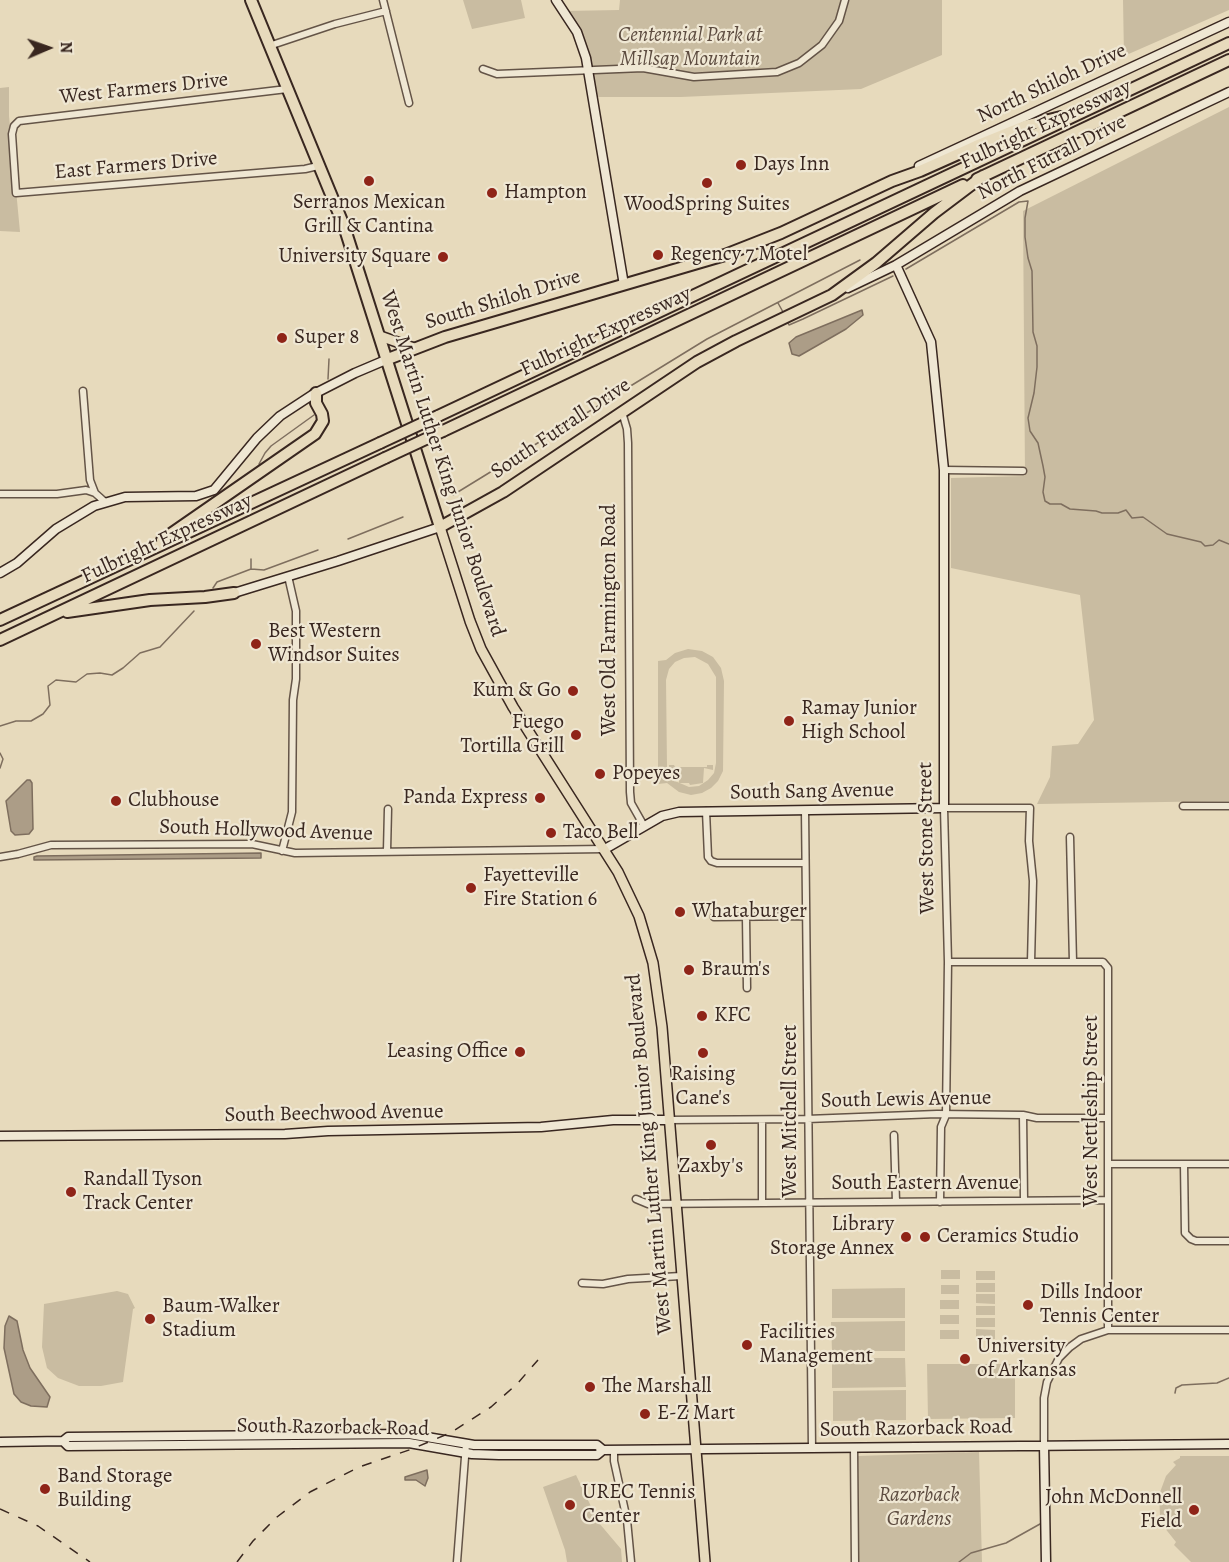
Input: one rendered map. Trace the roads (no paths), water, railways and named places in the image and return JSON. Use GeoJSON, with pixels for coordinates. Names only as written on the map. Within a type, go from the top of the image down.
{"type":"FeatureCollection","features":[{"type":"Feature","properties":{"kind":"highway","name":"West Martin Luther King Junior Boulevard"},"geometry":{"type":"LineString","coordinates":[[251,0],[344,226],[440,527]]}},
{"type":"Feature","properties":{"kind":"highway","name":"Fulbright Expressway"},"geometry":{"type":"LineString","coordinates":[[0,620],[1229,43]]}},
{"type":"Feature","properties":{"kind":"highway","name":"Fulbright Expressway"},"geometry":{"type":"LineString","coordinates":[[0,640],[1229,60]]}},
{"type":"Feature","properties":{"kind":"highway","name":"South Shiloh Drive"},"geometry":{"type":"LineString","coordinates":[[388,359],[463,331],[725,255],[760,242],[892,181],[1028,125],[1087,110]]}},
{"type":"Feature","properties":{"kind":"highway"},"geometry":{"type":"LineString","coordinates":[[832,295],[876,263],[934,213],[983,176]]}},
{"type":"Feature","properties":{"kind":"highway","name":"South Futrall Drive"},"geometry":{"type":"LineString","coordinates":[[440,527],[503,492],[697,362],[832,295]]}},
{"type":"Feature","properties":{"kind":"highway"},"geometry":{"type":"LineString","coordinates":[[139,556],[315,434],[323,421],[316,403],[316,393]]}},
{"type":"Feature","properties":{"kind":"highway"},"geometry":{"type":"LineString","coordinates":[[55,614],[150,600],[234,593]]}},
{"type":"Feature","properties":{"kind":"main road"},"geometry":{"type":"LineString","coordinates":[[380,336],[414,348]]}},
{"type":"Feature","properties":{"kind":"main road","name":"West Martin Luther King Junior Boulevard"},"geometry":{"type":"LineString","coordinates":[[440,527],[470,621],[494,675],[605,849],[635,907],[646,935],[653,963],[662,1027],[705,1562]]}},
{"type":"Feature","properties":{"kind":"street"},"geometry":{"type":"LineString","coordinates":[[384,0],[409,103]]}},
{"type":"Feature","properties":{"kind":"street"},"geometry":{"type":"LineString","coordinates":[[556,0],[576,32],[589,70],[624,285]]}},
{"type":"Feature","properties":{"kind":"street"},"geometry":{"type":"LineString","coordinates":[[483,69],[496,74],[643,68],[694,77],[780,71],[799,63],[822,45],[838,21],[845,0]]}},
{"type":"Feature","properties":{"kind":"street"},"geometry":{"type":"LineString","coordinates":[[269,46],[335,24],[386,11]]}},
{"type":"Feature","properties":{"kind":"street","name":"North Shiloh Drive"},"geometry":{"type":"LineString","coordinates":[[892,181],[1229,22]]}},
{"type":"Feature","properties":{"kind":"street","name":"West Farmers Drive"},"geometry":{"type":"LineString","coordinates":[[12,134],[14,126],[25,119],[287,89]]}},
{"type":"Feature","properties":{"kind":"street","name":"North Futrall Drive"},"geometry":{"type":"LineString","coordinates":[[896,265],[1010,197],[1229,92]]}},
{"type":"Feature","properties":{"kind":"street","name":"East Farmers Drive"},"geometry":{"type":"LineString","coordinates":[[12,134],[16,193],[305,169],[318,166]]}},
{"type":"Feature","properties":{"kind":"street","name":"South Futrall Drive"},"geometry":{"type":"LineString","coordinates":[[832,295],[896,265]]}},
{"type":"Feature","properties":{"kind":"street","name":"West Stone Street"},"geometry":{"type":"LineString","coordinates":[[896,265],[932,342],[944,470],[944,808],[948,962],[946,1115],[941,1127],[940,1202]]}},
{"type":"Feature","properties":{"kind":"street","name":"South Shiloh Drive"},"geometry":{"type":"LineString","coordinates":[[0,573],[17,563],[56,530],[83,512],[105,502],[136,496],[196,496],[214,490],[270,425],[291,408],[355,373],[388,359]]}},
{"type":"Feature","properties":{"kind":"street"},"geometry":{"type":"LineString","coordinates":[[84,391],[90,480],[95,493]]}},
{"type":"Feature","properties":{"kind":"street","name":"West Old Farmington Road"},"geometry":{"type":"LineString","coordinates":[[621,412],[627,429],[628,443],[630,792],[631,803],[644,826]]}},
{"type":"Feature","properties":{"kind":"street"},"geometry":{"type":"LineString","coordinates":[[944,470],[1023,471]]}},
{"type":"Feature","properties":{"kind":"street"},"geometry":{"type":"LineString","coordinates":[[0,494],[57,494],[86,490],[95,493],[105,502]]}},
{"type":"Feature","properties":{"kind":"street","name":"South Futrall Drive"},"geometry":{"type":"LineString","coordinates":[[234,593],[440,527]]}},
{"type":"Feature","properties":{"kind":"street"},"geometry":{"type":"LineString","coordinates":[[282,851],[292,812],[293,700],[296,679],[296,611],[288,576]]}},
{"type":"Feature","properties":{"kind":"street"},"geometry":{"type":"LineString","coordinates":[[1183,806],[1229,806]]}},
{"type":"Feature","properties":{"kind":"street","name":"South Sang Avenue"},"geometry":{"type":"LineString","coordinates":[[605,849],[672,812],[1030,808],[1029,841],[1033,881],[1031,962]]}},
{"type":"Feature","properties":{"kind":"street"},"geometry":{"type":"LineString","coordinates":[[387,851],[388,809]]}},
{"type":"Feature","properties":{"kind":"street","name":"West Mitchell Street"},"geometry":{"type":"LineString","coordinates":[[805,810],[812,1448]]}},
{"type":"Feature","properties":{"kind":"street"},"geometry":{"type":"LineString","coordinates":[[706,811],[708,857],[711,861],[717,863],[805,863]]}},
{"type":"Feature","properties":{"kind":"street"},"geometry":{"type":"LineString","coordinates":[[948,962],[1073,962],[1070,837]]}},
{"type":"Feature","properties":{"kind":"street","name":"South Hollywood Avenue"},"geometry":{"type":"LineString","coordinates":[[0,857],[51,845],[244,843],[295,853],[605,849]]}},
{"type":"Feature","properties":{"kind":"street"},"geometry":{"type":"LineString","coordinates":[[714,917],[806,916]]}},
{"type":"Feature","properties":{"kind":"street"},"geometry":{"type":"LineString","coordinates":[[746,917],[747,988]]}},
{"type":"Feature","properties":{"kind":"street","name":"West Nettleship Street"},"geometry":{"type":"LineString","coordinates":[[1073,962],[1106,964],[1109,973],[1108,1330]]}},
{"type":"Feature","properties":{"kind":"street","name":"South Lewis Avenue"},"geometry":{"type":"LineString","coordinates":[[668,1120],[946,1115],[1108,1118]]}},
{"type":"Feature","properties":{"kind":"street"},"geometry":{"type":"LineString","coordinates":[[1023,1115],[1024,1200]]}},
{"type":"Feature","properties":{"kind":"street","name":"South Beechwood Avenue"},"geometry":{"type":"LineString","coordinates":[[0,1136],[285,1134],[328,1131],[541,1128],[613,1120],[668,1120]]}},
{"type":"Feature","properties":{"kind":"street"},"geometry":{"type":"LineString","coordinates":[[762,1120],[762,1203]]}},
{"type":"Feature","properties":{"kind":"street"},"geometry":{"type":"LineString","coordinates":[[894,1135],[896,1202]]}},
{"type":"Feature","properties":{"kind":"street"},"geometry":{"type":"LineString","coordinates":[[1108,1164],[1229,1164]]}},
{"type":"Feature","properties":{"kind":"street"},"geometry":{"type":"LineString","coordinates":[[1184,1164],[1184,1228],[1188,1237],[1196,1241],[1229,1241]]}},
{"type":"Feature","properties":{"kind":"street","name":"South Eastern Avenue"},"geometry":{"type":"LineString","coordinates":[[636,1199],[648,1204],[1108,1200]]}},
{"type":"Feature","properties":{"kind":"street"},"geometry":{"type":"LineString","coordinates":[[582,1283],[603,1284],[628,1279],[681,1276]]}},
{"type":"Feature","properties":{"kind":"street"},"geometry":{"type":"LineString","coordinates":[[1046,1562],[1044,1398],[1047,1382],[1059,1358],[1082,1339],[1108,1330],[1229,1330]]}},
{"type":"Feature","properties":{"kind":"street","name":"South Razorback Road"},"geometry":{"type":"LineString","coordinates":[[0,1442],[63,1441],[68,1446],[415,1443],[466,1448],[499,1455],[597,1455],[603,1450],[1229,1444]]}},
{"type":"Feature","properties":{"kind":"street"},"geometry":{"type":"LineString","coordinates":[[457,1562],[466,1448]]}},
{"type":"Feature","properties":{"kind":"street"},"geometry":{"type":"LineString","coordinates":[[854,1448],[855,1562]]}},
{"type":"Feature","properties":{"kind":"street"},"geometry":{"type":"LineString","coordinates":[[614,1450],[614,1461],[627,1520],[631,1562]]}},
{"type":"Feature","properties":{"kind":"waterway"},"geometry":{"type":"LineString","coordinates":[[906,269],[1019,202],[1028,201],[1025,237],[1032,271],[1033,332],[1037,346],[1034,393],[1028,418],[1030,431],[1038,443],[1043,466],[1045,501],[1050,504],[1061,504],[1070,509],[1102,513],[1118,513],[1126,510],[1132,518],[1143,517],[1167,534],[1201,542],[1205,546],[1213,545],[1219,540],[1229,544]]}},
{"type":"Feature","properties":{"kind":"waterway"},"geometry":{"type":"LineString","coordinates":[[453,495],[707,339],[860,260]]}},
{"type":"Feature","properties":{"kind":"waterway"},"geometry":{"type":"LineString","coordinates":[[788,323],[789,325],[803,319],[893,276]]}},
{"type":"Feature","properties":{"kind":"waterway"},"geometry":{"type":"LineString","coordinates":[[778,303],[783,312]]}},
{"type":"Feature","properties":{"kind":"waterway"},"geometry":{"type":"LineString","coordinates":[[328,379],[329,359]]}},
{"type":"Feature","properties":{"kind":"waterway"},"geometry":{"type":"LineString","coordinates":[[259,464],[271,446],[314,415]]}},
{"type":"Feature","properties":{"kind":"waterway"},"geometry":{"type":"LineString","coordinates":[[348,539],[403,517]]}},
{"type":"Feature","properties":{"kind":"waterway"},"geometry":{"type":"LineString","coordinates":[[213,588],[217,582],[251,569],[264,570],[318,550]]}},
{"type":"Feature","properties":{"kind":"waterway"},"geometry":{"type":"LineString","coordinates":[[251,559],[251,569]]}},
{"type":"Feature","properties":{"kind":"waterway"},"geometry":{"type":"LineString","coordinates":[[0,726],[16,721],[31,721],[43,714],[50,705],[48,686],[56,680],[76,682],[87,674],[112,675],[140,653],[160,647],[194,611]]}},
{"type":"Feature","properties":{"kind":"waterway"},"geometry":{"type":"LineString","coordinates":[[0,753],[3,759],[0,768]]}},
{"type":"Feature","properties":{"kind":"waterway"},"geometry":{"type":"LineString","coordinates":[[1175,1393],[1176,1388],[1182,1385],[1217,1383],[1229,1378]]}},
{"type":"Feature","properties":{"kind":"waterway"},"geometry":{"type":"LineString","coordinates":[[959,1562],[971,1553],[1006,1543],[1040,1524]]}},
{"type":"Feature","properties":{"kind":"railway"},"geometry":{"type":"LineString","coordinates":[[237,1562],[253,1541],[277,1517],[310,1492],[359,1467],[450,1433],[491,1407],[517,1384],[538,1360]]}},
{"type":"Feature","properties":{"kind":"railway"},"geometry":{"type":"LineString","coordinates":[[0,1509],[38,1526],[90,1562]]}},
{"type":"Feature","properties":{"kind":"place","name":"Days Inn"},"geometry":{"type":"Point","coordinates":[741,165]}},
{"type":"Feature","properties":{"kind":"place","name":"Serranos Mexican Grill & Cantina"},"geometry":{"type":"Point","coordinates":[369,181]}},
{"type":"Feature","properties":{"kind":"place","name":"WoodSpring Suites"},"geometry":{"type":"Point","coordinates":[707,183]}},
{"type":"Feature","properties":{"kind":"place","name":"Hampton"},"geometry":{"type":"Point","coordinates":[492,193]}},
{"type":"Feature","properties":{"kind":"place","name":"Regency 7 Motel"},"geometry":{"type":"Point","coordinates":[658,255]}},
{"type":"Feature","properties":{"kind":"place","name":"University Square"},"geometry":{"type":"Point","coordinates":[443,257]}},
{"type":"Feature","properties":{"kind":"place","name":"Super 8"},"geometry":{"type":"Point","coordinates":[282,338]}},
{"type":"Feature","properties":{"kind":"place","name":"Best Western Windsor Suites"},"geometry":{"type":"Point","coordinates":[256,644]}},
{"type":"Feature","properties":{"kind":"place","name":"Kum & Go"},"geometry":{"type":"Point","coordinates":[573,691]}},
{"type":"Feature","properties":{"kind":"place","name":"Ramay Junior High School"},"geometry":{"type":"Point","coordinates":[789,721]}},
{"type":"Feature","properties":{"kind":"place","name":"Fuego Tortilla Grill"},"geometry":{"type":"Point","coordinates":[576,735]}},
{"type":"Feature","properties":{"kind":"place","name":"Popeyes"},"geometry":{"type":"Point","coordinates":[600,774]}},
{"type":"Feature","properties":{"kind":"place","name":"Panda Express"},"geometry":{"type":"Point","coordinates":[540,798]}},
{"type":"Feature","properties":{"kind":"place","name":"Clubhouse"},"geometry":{"type":"Point","coordinates":[116,801]}},
{"type":"Feature","properties":{"kind":"place","name":"Taco Bell"},"geometry":{"type":"Point","coordinates":[551,833]}},
{"type":"Feature","properties":{"kind":"place","name":"Fayetteville Fire Station 6"},"geometry":{"type":"Point","coordinates":[471,888]}},
{"type":"Feature","properties":{"kind":"place","name":"Whataburger"},"geometry":{"type":"Point","coordinates":[680,912]}},
{"type":"Feature","properties":{"kind":"place","name":"Braum's"},"geometry":{"type":"Point","coordinates":[689,970]}},
{"type":"Feature","properties":{"kind":"place","name":"KFC"},"geometry":{"type":"Point","coordinates":[702,1016]}},
{"type":"Feature","properties":{"kind":"place","name":"Leasing Office"},"geometry":{"type":"Point","coordinates":[520,1052]}},
{"type":"Feature","properties":{"kind":"place","name":"Raising Cane's"},"geometry":{"type":"Point","coordinates":[703,1053]}},
{"type":"Feature","properties":{"kind":"place","name":"Zaxby's"},"geometry":{"type":"Point","coordinates":[711,1145]}},
{"type":"Feature","properties":{"kind":"place","name":"Randall Tyson Track Center"},"geometry":{"type":"Point","coordinates":[71,1192]}},
{"type":"Feature","properties":{"kind":"place","name":"Library Storage Annex"},"geometry":{"type":"Point","coordinates":[906,1237]}},
{"type":"Feature","properties":{"kind":"place","name":"Ceramics Studio"},"geometry":{"type":"Point","coordinates":[925,1237]}},
{"type":"Feature","properties":{"kind":"place","name":"Dills Indoor Tennis Center"},"geometry":{"type":"Point","coordinates":[1028,1305]}},
{"type":"Feature","properties":{"kind":"place","name":"Baum-Walker Stadium"},"geometry":{"type":"Point","coordinates":[150,1319]}},
{"type":"Feature","properties":{"kind":"place","name":"Facilities Management"},"geometry":{"type":"Point","coordinates":[747,1345]}},
{"type":"Feature","properties":{"kind":"place","name":"University of Arkansas"},"geometry":{"type":"Point","coordinates":[965,1359]}},
{"type":"Feature","properties":{"kind":"place","name":"The Marshall"},"geometry":{"type":"Point","coordinates":[590,1387]}},
{"type":"Feature","properties":{"kind":"place","name":"E-Z Mart"},"geometry":{"type":"Point","coordinates":[645,1414]}},
{"type":"Feature","properties":{"kind":"place","name":"Band Storage Building"},"geometry":{"type":"Point","coordinates":[45,1489]}},
{"type":"Feature","properties":{"kind":"place","name":"UREC Tennis Center"},"geometry":{"type":"Point","coordinates":[570,1505]}},
{"type":"Feature","properties":{"kind":"place","name":"John McDonnell Field"},"geometry":{"type":"Point","coordinates":[1194,1510]}},
{"type":"Feature","properties":{"kind":"park label","name":"Centennial Park at Millsap Mountain"},"geometry":{"type":"Point","coordinates":[690,48]}},
{"type":"Feature","properties":{"kind":"park label","name":"Razorback Gardens"},"geometry":{"type":"Point","coordinates":[919,1508]}}]}
